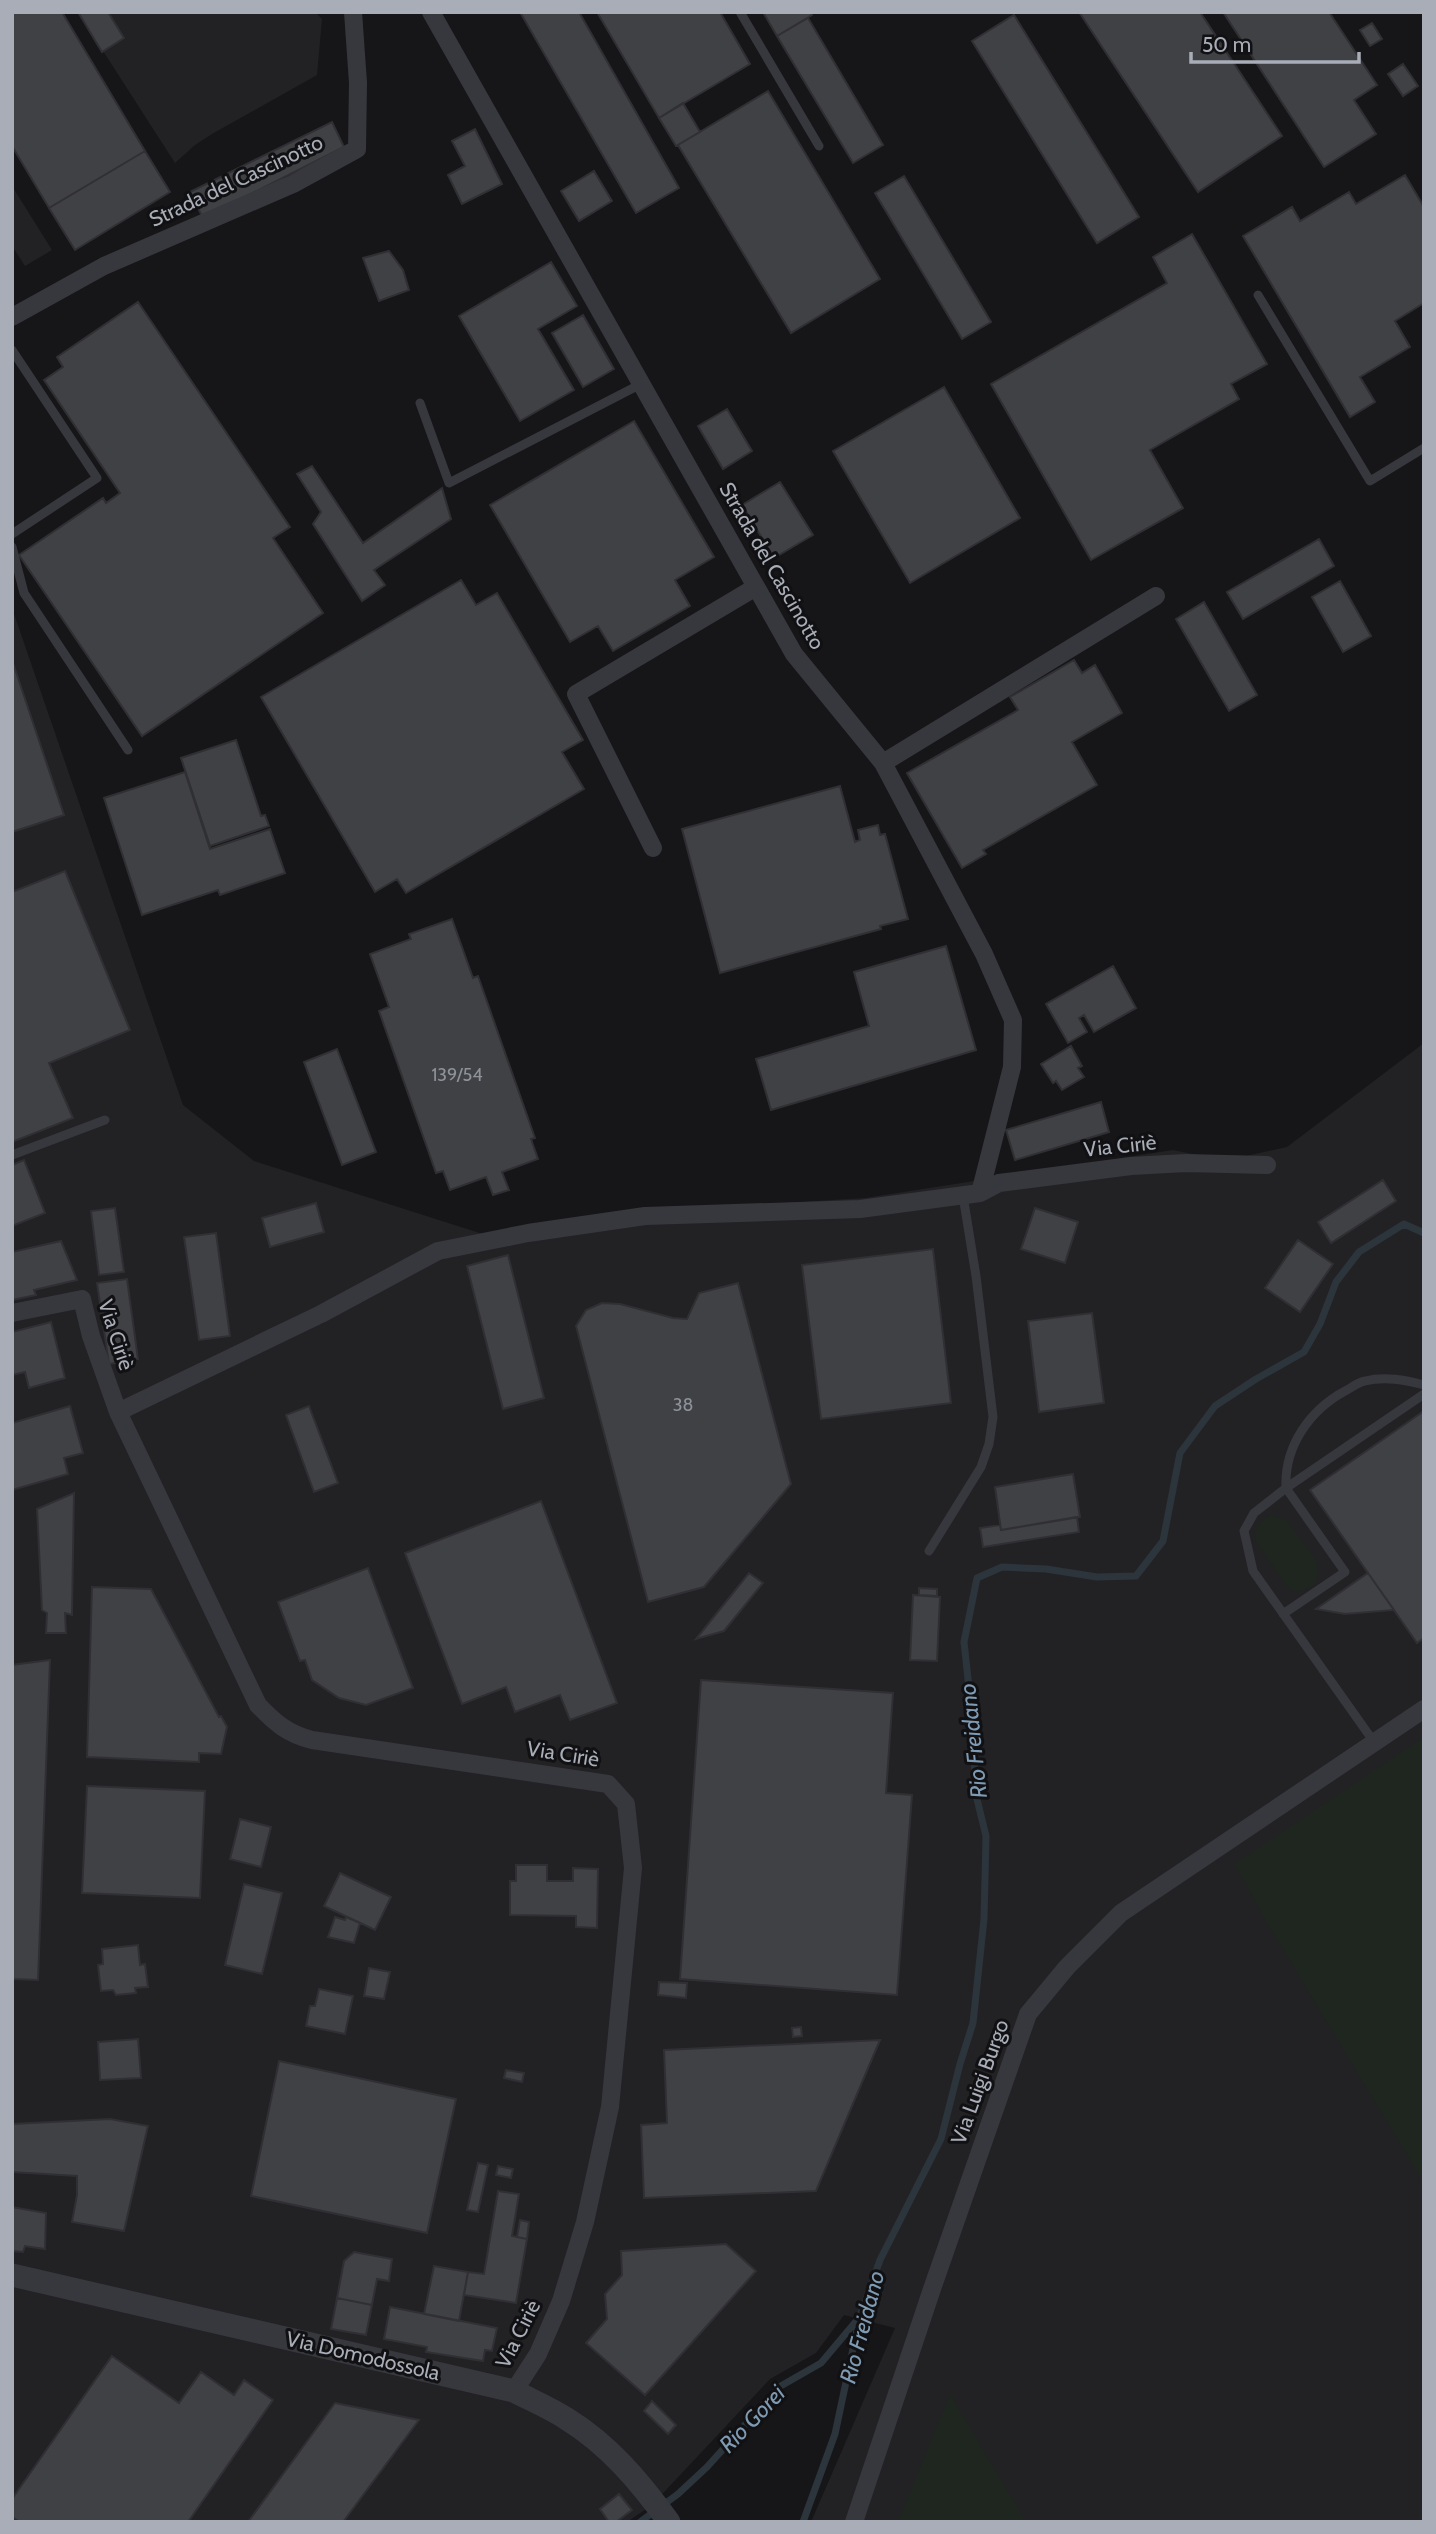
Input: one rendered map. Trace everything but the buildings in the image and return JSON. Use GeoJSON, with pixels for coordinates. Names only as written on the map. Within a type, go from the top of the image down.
{"type":"FeatureCollection","features":[{"type":"Feature","properties":{"kind":"street","name":"Strada del Cascinotto"},"geometry":{"type":"LineString","coordinates":[[12,317],[104,266],[293,184],[357,149],[358,83],[353,12]]}},
{"type":"Feature","properties":{"kind":"street","name":"Strada del Cascinotto"},"geometry":{"type":"LineString","coordinates":[[431,12],[794,654],[883,763],[984,954],[1013,1020],[1012,1067],[972,1195]]}},
{"type":"Feature","properties":{"kind":"street"},"geometry":{"type":"LineString","coordinates":[[653,848],[576,694],[756,587]]}},
{"type":"Feature","properties":{"kind":"street"},"geometry":{"type":"LineString","coordinates":[[883,763],[1156,596]]}},
{"type":"Feature","properties":{"kind":"street","name":"Via Ciriè"},"geometry":{"type":"LineString","coordinates":[[118,1412],[321,1314],[438,1251],[528,1233],[645,1216],[860,1209],[972,1195],[999,1183],[1131,1167],[1186,1163],[1267,1165]]}},
{"type":"Feature","properties":{"kind":"street","name":"Via Ciriè"},"geometry":{"type":"LineString","coordinates":[[12,1313],[82,1298],[91,1336],[118,1412],[258,1704],[278,1726],[297,1736],[313,1740],[608,1784],[626,1804],[634,1868],[610,2107],[585,2222],[561,2301],[538,2354],[514,2392]]}},
{"type":"Feature","properties":{"kind":"street","name":"Via Luigi Burgo"},"geometry":{"type":"LineString","coordinates":[[854,2522],[1028,2014],[1067,1967],[1121,1913],[1424,1709]]}},
{"type":"Feature","properties":{"kind":"street","name":"Via Domodossola"},"geometry":{"type":"LineString","coordinates":[[12,2275],[514,2392],[567,2418],[610,2452],[651,2497],[669,2522]]}},
{"type":"Feature","properties":{"kind":"lane"},"geometry":{"type":"LineString","coordinates":[[740,12],[819,146]]}},
{"type":"Feature","properties":{"kind":"lane"},"geometry":{"type":"LineString","coordinates":[[1258,295],[1370,481],[1424,449]]}},
{"type":"Feature","properties":{"kind":"lane"},"geometry":{"type":"LineString","coordinates":[[12,350],[97,478],[12,534]]}},
{"type":"Feature","properties":{"kind":"lane"},"geometry":{"type":"LineString","coordinates":[[420,403],[449,483],[642,384]]}},
{"type":"Feature","properties":{"kind":"lane"},"geometry":{"type":"LineString","coordinates":[[12,547],[23,593],[128,750]]}},
{"type":"Feature","properties":{"kind":"lane"},"geometry":{"type":"LineString","coordinates":[[12,1155],[105,1120]]}},
{"type":"Feature","properties":{"kind":"lane"},"geometry":{"type":"LineString","coordinates":[[929,1551],[981,1467],[989,1444],[993,1417],[972,1195]]}},
{"type":"Feature","properties":{"kind":"lane"},"geometry":{"type":"LineString","coordinates":[[1283,1614],[1345,1572],[1286,1488],[1291,1449],[1309,1418],[1334,1397],[1364,1381],[1399,1378],[1424,1385]]}},
{"type":"Feature","properties":{"kind":"lane"},"geometry":{"type":"LineString","coordinates":[[1374,1742],[1252,1571],[1244,1531],[1254,1513],[1286,1488],[1424,1394]]}},
{"type":"Feature","properties":{"kind":"shaded area"},"geometry":{"type":"Polygon","coordinates":[[[78,12],[315,12],[322,19],[317,75],[212,134],[175,163],[78,12]]]}},
{"type":"Feature","properties":{"kind":"shaded area"},"geometry":{"type":"Polygon","coordinates":[[[12,186],[52,250],[25,266],[12,246],[12,186]]]}},
{"type":"Feature","properties":{"kind":"shaded area"},"geometry":{"type":"Polygon","coordinates":[[[12,608],[183,1105],[254,1161],[489,1236],[613,1213],[865,1198],[1173,1150],[1217,1159],[1246,1156],[1287,1147],[1424,1043],[1424,2522],[811,2522],[895,2328],[844,2315],[816,2353],[770,2379],[652,2505],[627,2522],[12,2522],[12,608]]]}},
{"type":"Feature","properties":{"kind":"shaded area"},"geometry":{"type":"Polygon","coordinates":[[[1271,1515],[1286,1520],[1318,1563],[1316,1585],[1300,1591],[1290,1590],[1256,1542],[1258,1526],[1271,1515]]]}},
{"type":"Feature","properties":{"kind":"shaded area"},"geometry":{"type":"Polygon","coordinates":[[[1424,1737],[1424,2183],[1263,1916],[1235,1864],[1424,1737]]]}},
{"type":"Feature","properties":{"kind":"shaded area"},"geometry":{"type":"Polygon","coordinates":[[[950,2394],[1026,2522],[898,2522],[950,2394]]]}},
{"type":"Feature","properties":{"kind":"waterway","name":"Rio Freidano"},"geometry":{"type":"LineString","coordinates":[[803,2522],[835,2434],[860,2316],[880,2260],[941,2139],[973,2023],[984,1919],[986,1836],[976,1795],[972,1716],[964,1642],[977,1578],[1002,1567],[1046,1569],[1097,1577],[1136,1576],[1163,1541],[1180,1453],[1215,1406],[1304,1352],[1320,1324],[1336,1282],[1359,1252],[1404,1224],[1424,1233]]}},
{"type":"Feature","properties":{"kind":"waterway","name":"Rio Gorei"},"geometry":{"type":"LineString","coordinates":[[640,2522],[678,2494],[707,2467],[779,2387],[821,2363],[858,2319]]}}]}
